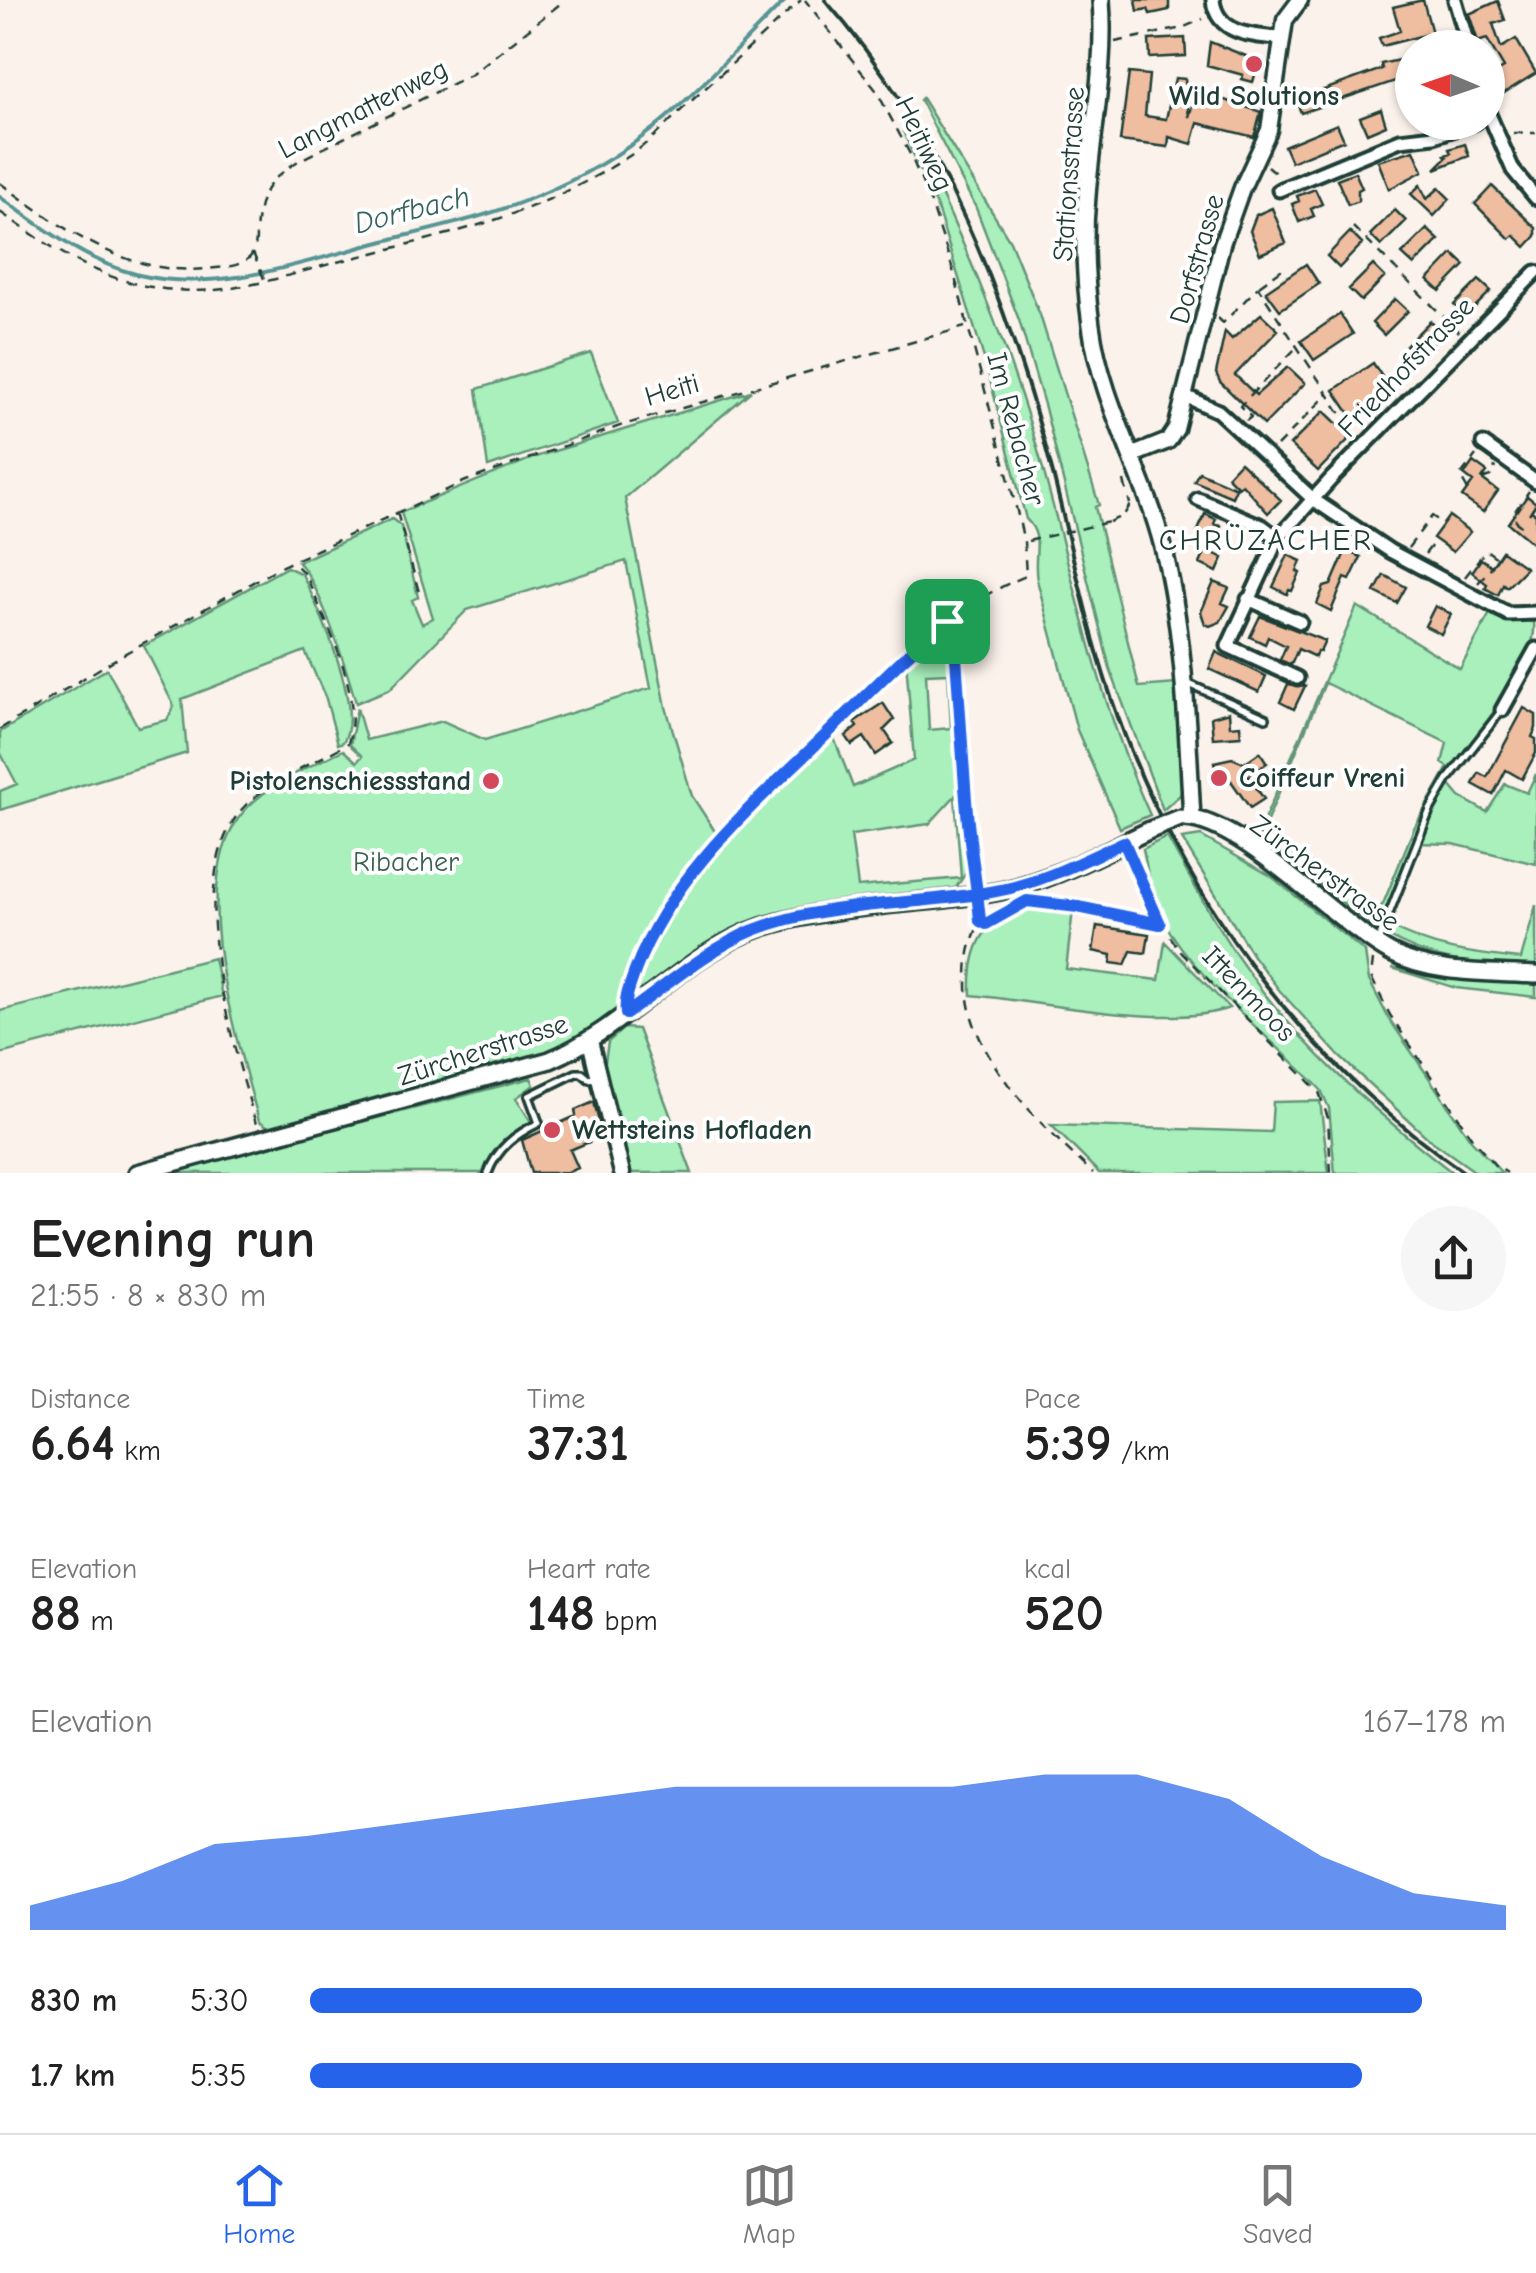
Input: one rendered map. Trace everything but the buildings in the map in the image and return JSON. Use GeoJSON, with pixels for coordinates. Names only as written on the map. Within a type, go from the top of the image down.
{"type":"FeatureCollection","features":[{"type":"Feature","properties":{"kind":"main road","name":"Stationsstrasse"},"geometry":{"type":"LineString","coordinates":[[1102,0],[1104,44],[1087,192],[1085,270],[1102,382],[1133,456],[1162,544],[1173,598],[1181,681],[1186,818]]}},
{"type":"Feature","properties":{"kind":"main road","name":"Zürcherstrasse"},"geometry":{"type":"LineString","coordinates":[[137,1173],[550,1060],[590,1041],[721,947],[758,928],[820,914],[978,894],[1042,879],[1186,818],[1236,838],[1392,954],[1428,966],[1536,975]]}},
{"type":"Feature","properties":{"kind":"street"},"geometry":{"type":"LineString","coordinates":[[1213,0],[1214,11],[1233,30],[1280,38]]}},
{"type":"Feature","properties":{"kind":"street","name":"Dorfstrasse"},"geometry":{"type":"LineString","coordinates":[[1133,456],[1168,441],[1176,429],[1222,244],[1242,188],[1270,130],[1285,20],[1300,0]]}},
{"type":"Feature","properties":{"kind":"street"},"geometry":{"type":"LineString","coordinates":[[1455,0],[1463,30]]}},
{"type":"Feature","properties":{"kind":"street"},"geometry":{"type":"LineString","coordinates":[[1278,190],[1400,140]]}},
{"type":"Feature","properties":{"kind":"street"},"geometry":{"type":"LineString","coordinates":[[1499,140],[1513,170],[1536,198]]}},
{"type":"Feature","properties":{"kind":"street","name":"Friedhofstrasse"},"geometry":{"type":"LineString","coordinates":[[1297,678],[1228,646],[1278,538],[1536,272]]}},
{"type":"Feature","properties":{"kind":"street"},"geometry":{"type":"LineString","coordinates":[[1185,396],[1218,411],[1314,500],[1401,558],[1508,614],[1536,613]]}},
{"type":"Feature","properties":{"kind":"street"},"geometry":{"type":"LineString","coordinates":[[1483,444],[1536,482]]}},
{"type":"Feature","properties":{"kind":"street"},"geometry":{"type":"LineString","coordinates":[[1198,499],[1262,526],[1278,538]]}},
{"type":"Feature","properties":{"kind":"street"},"geometry":{"type":"LineString","coordinates":[[1248,599],[1300,622]]}},
{"type":"Feature","properties":{"kind":"street"},"geometry":{"type":"LineString","coordinates":[[1502,710],[1536,649]]}},
{"type":"Feature","properties":{"kind":"street"},"geometry":{"type":"LineString","coordinates":[[590,1041],[622,1173]]}},
{"type":"Feature","properties":{"kind":"lane"},"geometry":{"type":"LineString","coordinates":[[1181,681],[1266,718]]}},
{"type":"Feature","properties":{"kind":"lane"},"geometry":{"type":"LineString","coordinates":[[1377,944],[1430,810],[1448,778],[1502,710]]}},
{"type":"Feature","properties":{"kind":"lane"},"geometry":{"type":"LineString","coordinates":[[488,1173],[492,1160],[517,1134],[539,1123],[529,1096],[576,1072],[589,1080],[601,1076]]}},
{"type":"Feature","properties":{"kind":"path","name":"Langmattenweg"},"geometry":{"type":"LineString","coordinates":[[253,253],[259,203],[272,180],[309,156],[472,74],[565,0]]}},
{"type":"Feature","properties":{"kind":"path"},"geometry":{"type":"LineString","coordinates":[[0,212],[85,267],[142,285],[211,291],[244,289],[490,224],[561,196],[630,156],[803,0]]}},
{"type":"Feature","properties":{"kind":"path","name":"Heitiweg"},"geometry":{"type":"LineString","coordinates":[[803,0],[876,90],[911,156],[953,270],[966,327]]}},
{"type":"Feature","properties":{"kind":"path"},"geometry":{"type":"LineString","coordinates":[[1111,43],[1182,28],[1205,18]]}},
{"type":"Feature","properties":{"kind":"path"},"geometry":{"type":"LineString","coordinates":[[1505,138],[1517,132],[1536,134]]}},
{"type":"Feature","properties":{"kind":"path"},"geometry":{"type":"LineString","coordinates":[[0,183],[84,242],[142,263],[198,270],[232,266],[253,253],[266,283]]}},
{"type":"Feature","properties":{"kind":"path"},"geometry":{"type":"LineString","coordinates":[[1353,227],[1463,337]]}},
{"type":"Feature","properties":{"kind":"path"},"geometry":{"type":"LineString","coordinates":[[1214,315],[1223,323],[1258,287],[1281,270],[1285,276]]}},
{"type":"Feature","properties":{"kind":"path"},"geometry":{"type":"LineString","coordinates":[[1258,287],[1360,442]]}},
{"type":"Feature","properties":{"kind":"path","name":"Heiti"},"geometry":{"type":"LineString","coordinates":[[0,729],[122,655],[291,561],[396,511],[534,454],[622,425],[966,327]]}},
{"type":"Feature","properties":{"kind":"path","name":"Im Rebacher"},"geometry":{"type":"LineString","coordinates":[[626,1014],[624,1001],[660,917],[752,806],[904,657],[947,621],[1000,587],[1026,576],[1026,542],[966,327]]}},
{"type":"Feature","properties":{"kind":"path"},"geometry":{"type":"LineString","coordinates":[[1250,416],[1240,406],[1297,347]]}},
{"type":"Feature","properties":{"kind":"path"},"geometry":{"type":"LineString","coordinates":[[1272,452],[1328,394]]}},
{"type":"Feature","properties":{"kind":"path"},"geometry":{"type":"LineString","coordinates":[[1468,490],[1460,476],[1483,444]]}},
{"type":"Feature","properties":{"kind":"path"},"geometry":{"type":"LineString","coordinates":[[1482,479],[1491,476],[1497,464],[1505,468],[1510,463]]}},
{"type":"Feature","properties":{"kind":"path"},"geometry":{"type":"LineString","coordinates":[[1521,526],[1516,522],[1515,510],[1536,482]]}},
{"type":"Feature","properties":{"kind":"path"},"geometry":{"type":"LineString","coordinates":[[1026,542],[1109,522],[1124,515],[1130,504]]}},
{"type":"Feature","properties":{"kind":"path"},"geometry":{"type":"LineString","coordinates":[[1529,514],[1536,504]]}},
{"type":"Feature","properties":{"kind":"path"},"geometry":{"type":"LineString","coordinates":[[396,511],[420,596]]}},
{"type":"Feature","properties":{"kind":"path"},"geometry":{"type":"LineString","coordinates":[[1401,558],[1432,516],[1443,524]]}},
{"type":"Feature","properties":{"kind":"path"},"geometry":{"type":"LineString","coordinates":[[1417,566],[1436,540]]}},
{"type":"Feature","properties":{"kind":"path"},"geometry":{"type":"LineString","coordinates":[[1458,587],[1486,550],[1498,558]]}},
{"type":"Feature","properties":{"kind":"path"},"geometry":{"type":"LineString","coordinates":[[261,1140],[234,1040],[214,940],[212,896],[216,876],[228,836],[242,808],[262,792],[348,743],[354,713],[346,679],[306,574],[291,561]]}},
{"type":"Feature","properties":{"kind":"path"},"geometry":{"type":"LineString","coordinates":[[1471,594],[1492,565]]}},
{"type":"Feature","properties":{"kind":"path"},"geometry":{"type":"LineString","coordinates":[[947,621],[954,632],[967,812],[980,921],[970,949],[966,981],[974,1027],[1016,1092],[1094,1173]]}},
{"type":"Feature","properties":{"kind":"path","name":"Ittenmoos"},"geometry":{"type":"LineString","coordinates":[[1124,842],[1160,924],[1182,953],[1319,1092],[1328,1118],[1331,1173]]}},
{"type":"Feature","properties":{"kind":"path"},"geometry":{"type":"LineString","coordinates":[[980,921],[986,924],[1027,901],[1160,924]]}},
{"type":"Feature","properties":{"kind":"path"},"geometry":{"type":"LineString","coordinates":[[1377,944],[1371,976],[1378,994],[1473,1139],[1507,1173]]}},
{"type":"Feature","properties":{"kind":"green space"},"geometry":{"type":"Polygon","coordinates":[[[922,98],[1010,241],[1040,315],[1099,505],[1095,507],[1139,687],[1176,684],[1184,781],[1180,795],[1163,810],[1110,669],[1019,320],[976,208],[922,98]]]}},
{"type":"Feature","properties":{"kind":"green space"},"geometry":{"type":"Polygon","coordinates":[[[909,126],[963,243],[1010,362],[1099,677],[1150,815],[1120,828],[1077,730],[1037,580],[1037,539],[1026,519],[987,368],[936,205],[903,131],[909,126]]]}},
{"type":"Feature","properties":{"kind":"green space"},"geometry":{"type":"Polygon","coordinates":[[[591,353],[618,423],[488,467],[477,389],[591,353]]]}},
{"type":"Feature","properties":{"kind":"green space","name":"Ribacher"},"geometry":{"type":"Polygon","coordinates":[[[751,391],[625,498],[666,707],[692,796],[718,836],[665,902],[613,1018],[546,1054],[272,1129],[259,1121],[229,1006],[217,918],[218,877],[227,840],[245,810],[279,783],[343,750],[357,762],[362,756],[350,745],[357,708],[366,740],[443,721],[485,740],[651,688],[626,561],[467,610],[390,689],[356,703],[323,606],[298,562],[392,519],[401,526],[418,597],[412,600],[422,624],[433,618],[401,512],[535,457],[751,391]]]}},
{"type":"Feature","properties":{"kind":"green space"},"geometry":{"type":"Polygon","coordinates":[[[287,567],[302,574],[337,659],[348,707],[343,742],[338,744],[326,699],[305,651],[182,699],[187,753],[0,810],[0,791],[17,784],[0,752],[0,732],[107,669],[138,727],[167,720],[174,706],[144,646],[287,567]]]}},
{"type":"Feature","properties":{"kind":"green space"},"geometry":{"type":"Polygon","coordinates":[[[1357,606],[1460,669],[1490,613],[1534,622],[1524,663],[1435,797],[1381,921],[1371,926],[1258,834],[1357,606]],[[1325,683],[1264,828],[1376,913],[1414,828],[1448,767],[1442,763],[1447,743],[1325,683]]]}},
{"type":"Feature","properties":{"kind":"green space"},"geometry":{"type":"Polygon","coordinates":[[[934,634],[944,635],[949,642],[966,873],[957,891],[800,909],[750,924],[719,938],[631,998],[644,958],[686,886],[742,822],[832,733],[853,787],[914,760],[906,660],[934,634]],[[948,673],[926,674],[929,730],[951,728],[948,673]],[[955,796],[929,824],[851,835],[858,887],[961,878],[955,796]]]}},
{"type":"Feature","properties":{"kind":"green space"},"geometry":{"type":"Polygon","coordinates":[[[1536,774],[1536,864],[1453,844],[1418,843],[1449,784],[1460,797],[1487,812],[1505,784],[1527,793],[1536,774]]]}},
{"type":"Feature","properties":{"kind":"green space"},"geometry":{"type":"Polygon","coordinates":[[[1201,836],[1271,876],[1365,952],[1369,980],[1388,1017],[1471,1140],[1502,1173],[1477,1173],[1429,1139],[1340,1057],[1280,991],[1253,956],[1182,839],[1201,836]]]}},
{"type":"Feature","properties":{"kind":"green space"},"geometry":{"type":"Polygon","coordinates":[[[1167,837],[1235,953],[1291,1026],[1369,1103],[1453,1173],[1335,1173],[1329,1108],[1321,1090],[1195,965],[1157,909],[1143,849],[1167,837]]]}},
{"type":"Feature","properties":{"kind":"green space"},"geometry":{"type":"Polygon","coordinates":[[[1536,905],[1536,968],[1440,958],[1386,935],[1387,925],[1435,945],[1521,959],[1536,905]]]}},
{"type":"Feature","properties":{"kind":"green space"},"geometry":{"type":"Polygon","coordinates":[[[1033,907],[1073,910],[1066,969],[1159,980],[1165,942],[1229,1008],[1204,1014],[1139,1015],[971,995],[973,963],[982,936],[1002,917],[1033,907]]]}},
{"type":"Feature","properties":{"kind":"green space"},"geometry":{"type":"Polygon","coordinates":[[[214,958],[222,996],[0,1054],[0,1011],[214,958]]]}},
{"type":"Feature","properties":{"kind":"green space"},"geometry":{"type":"Polygon","coordinates":[[[1392,968],[1421,975],[1536,983],[1536,997],[1456,988],[1392,968]]]}},
{"type":"Feature","properties":{"kind":"green space"},"geometry":{"type":"Polygon","coordinates":[[[624,1028],[638,1029],[692,1173],[629,1173],[604,1068],[608,1042],[624,1028]]]}},
{"type":"Feature","properties":{"kind":"green space"},"geometry":{"type":"Polygon","coordinates":[[[531,1078],[534,1085],[516,1098],[532,1123],[504,1143],[485,1173],[165,1173],[531,1078]]]}},
{"type":"Feature","properties":{"kind":"green space"},"geometry":{"type":"Polygon","coordinates":[[[1320,1101],[1329,1173],[1099,1173],[1051,1125],[1271,1132],[1273,1102],[1320,1101]]]}},
{"type":"Feature","properties":{"kind":"waterway","name":"Dorfbach"},"geometry":{"type":"LineString","coordinates":[[0,197],[83,253],[139,275],[200,281],[294,266],[500,210],[583,174],[628,147],[672,113],[786,0]]}},
{"type":"Feature","properties":{"kind":"railway"},"geometry":{"type":"LineString","coordinates":[[825,0],[905,108],[968,225],[1036,413],[1111,697],[1170,836],[1207,901],[1250,964],[1297,1022],[1349,1077],[1465,1173]]}},
{"type":"Feature","properties":{"kind":"place","name":"Wild Solutions"},"geometry":{"type":"Point","coordinates":[1254,64]}},
{"type":"Feature","properties":{"kind":"place","name":"Coiffeur Vreni"},"geometry":{"type":"Point","coordinates":[1219,778]}},
{"type":"Feature","properties":{"kind":"place","name":"Pistolenschiessstand"},"geometry":{"type":"Point","coordinates":[491,781]}},
{"type":"Feature","properties":{"kind":"place","name":"Wettsteins Hofladen"},"geometry":{"type":"Point","coordinates":[552,1130]}},
{"type":"Feature","properties":{"kind":"district","name":"CHRÜZACHER"},"geometry":{"type":"Point","coordinates":[1266,540]}},
{"type":"Feature","properties":{"kind":"route"},"geometry":{"type":"LineString","coordinates":[[947,621],[904,657],[713,849],[670,902],[650,935],[624,1001],[626,1014],[721,947],[758,928],[820,914],[951,898],[978,894],[999,891],[1042,879],[1124,842],[1160,924],[1027,901],[986,924],[980,921],[978,894],[967,812],[954,632],[947,621]]}}]}
